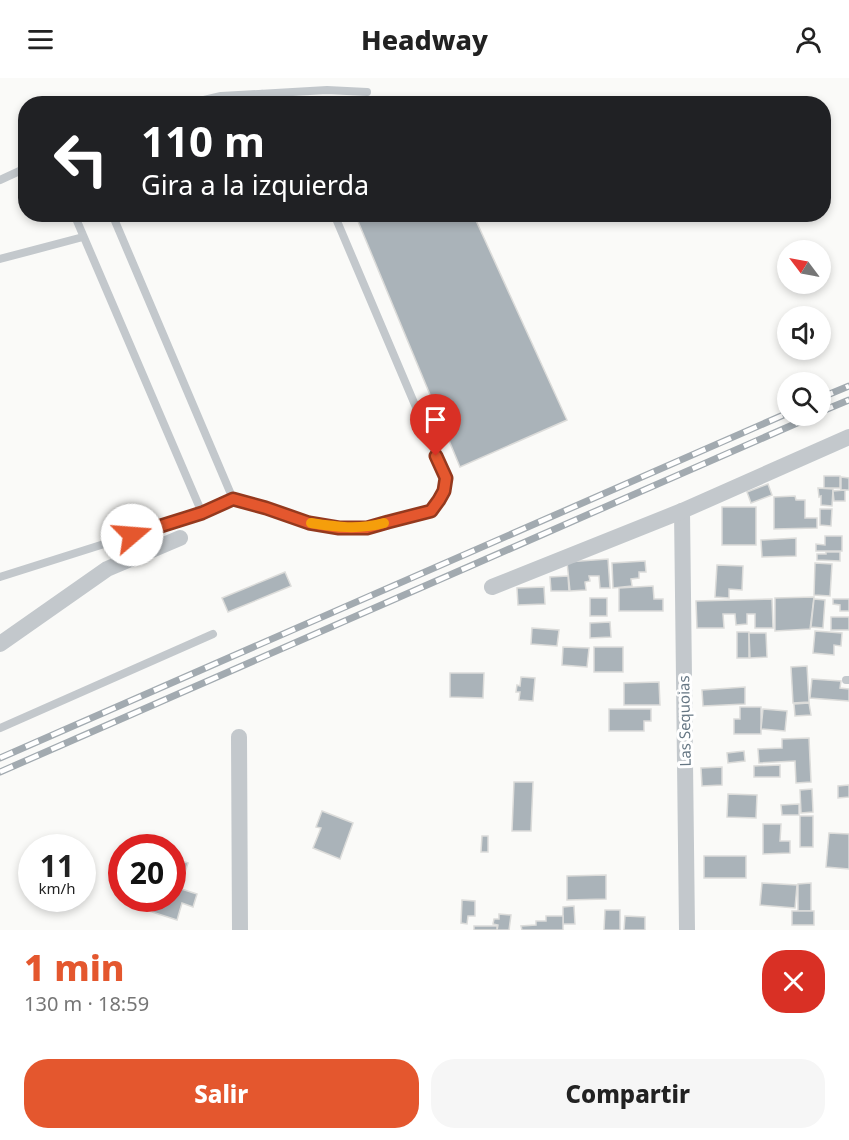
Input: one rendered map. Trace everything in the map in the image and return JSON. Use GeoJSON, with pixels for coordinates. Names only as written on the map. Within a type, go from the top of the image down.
{"type":"FeatureCollection","features":[{"type":"Feature","properties":{"kind":"street"},"geometry":{"type":"LineString","coordinates":[[492,587],[682,511],[849,437]]}},
{"type":"Feature","properties":{"kind":"street","name":"Las Sequoias"},"geometry":{"type":"LineString","coordinates":[[682,511],[687,930]]}},
{"type":"Feature","properties":{"kind":"street"},"geometry":{"type":"LineString","coordinates":[[0,644],[107,569],[180,538]]}},
{"type":"Feature","properties":{"kind":"street"},"geometry":{"type":"LineString","coordinates":[[239,737],[240,930]]}},
{"type":"Feature","properties":{"kind":"lane"},"geometry":{"type":"LineString","coordinates":[[221,96],[327,90],[367,92]]}},
{"type":"Feature","properties":{"kind":"lane"},"geometry":{"type":"LineString","coordinates":[[0,180],[18,172]]}},
{"type":"Feature","properties":{"kind":"lane"},"geometry":{"type":"LineString","coordinates":[[77,222],[202,513]]}},
{"type":"Feature","properties":{"kind":"lane"},"geometry":{"type":"LineString","coordinates":[[115,222],[233,499]]}},
{"type":"Feature","properties":{"kind":"lane"},"geometry":{"type":"LineString","coordinates":[[0,577],[202,513],[233,499],[309,523],[339,528],[367,528],[431,511],[444,491],[446,478],[337,222]]}},
{"type":"Feature","properties":{"kind":"lane"},"geometry":{"type":"LineString","coordinates":[[0,259],[83,237]]}},
{"type":"Feature","properties":{"kind":"lane"},"geometry":{"type":"LineString","coordinates":[[0,728],[213,634]]}},
{"type":"Feature","properties":{"kind":"building"},"geometry":{"type":"Polygon","coordinates":[[[358,222],[477,222],[567,420],[460,467],[358,222]]]}},
{"type":"Feature","properties":{"kind":"building"},"geometry":{"type":"Polygon","coordinates":[[[824,476],[840,476],[840,488],[824,488],[824,476]]]}},
{"type":"Feature","properties":{"kind":"building"},"geometry":{"type":"Polygon","coordinates":[[[841,477],[849,478],[849,490],[841,490],[841,477]]]}},
{"type":"Feature","properties":{"kind":"building"},"geometry":{"type":"Polygon","coordinates":[[[768,484],[772,495],[751,503],[747,492],[768,484]]]}},
{"type":"Feature","properties":{"kind":"building"},"geometry":{"type":"Polygon","coordinates":[[[818,488],[833,489],[832,506],[821,505],[818,488]]]}},
{"type":"Feature","properties":{"kind":"building"},"geometry":{"type":"Polygon","coordinates":[[[845,490],[845,501],[834,501],[833,491],[845,490]]]}},
{"type":"Feature","properties":{"kind":"building"},"geometry":{"type":"Polygon","coordinates":[[[795,496],[796,500],[805,500],[805,518],[817,518],[817,528],[774,529],[774,497],[795,496]]]}},
{"type":"Feature","properties":{"kind":"building"},"geometry":{"type":"Polygon","coordinates":[[[722,507],[756,507],[756,545],[722,545],[722,507]]]}},
{"type":"Feature","properties":{"kind":"building"},"geometry":{"type":"Polygon","coordinates":[[[820,509],[832,509],[831,526],[820,525],[820,509]]]}},
{"type":"Feature","properties":{"kind":"building"},"geometry":{"type":"Polygon","coordinates":[[[825,536],[842,536],[842,551],[816,551],[816,544],[825,545],[825,536]]]}},
{"type":"Feature","properties":{"kind":"building"},"geometry":{"type":"Polygon","coordinates":[[[796,538],[796,556],[762,557],[761,540],[796,538]]]}},
{"type":"Feature","properties":{"kind":"building"},"geometry":{"type":"Polygon","coordinates":[[[826,552],[840,552],[840,561],[817,560],[817,554],[826,554],[826,552]]]}},
{"type":"Feature","properties":{"kind":"building"},"geometry":{"type":"Polygon","coordinates":[[[608,559],[610,588],[600,588],[599,576],[589,576],[590,581],[585,582],[586,590],[570,591],[567,562],[608,559]]]}},
{"type":"Feature","properties":{"kind":"building"},"geometry":{"type":"Polygon","coordinates":[[[645,561],[646,572],[639,572],[639,578],[631,579],[632,586],[613,588],[612,563],[645,561]]]}},
{"type":"Feature","properties":{"kind":"building"},"geometry":{"type":"Polygon","coordinates":[[[815,563],[832,564],[830,596],[814,595],[815,563]]]}},
{"type":"Feature","properties":{"kind":"building"},"geometry":{"type":"Polygon","coordinates":[[[717,565],[743,566],[742,590],[729,589],[729,598],[715,597],[717,565]]]}},
{"type":"Feature","properties":{"kind":"building"},"geometry":{"type":"Polygon","coordinates":[[[285,572],[291,586],[228,612],[222,598],[285,572]]]}},
{"type":"Feature","properties":{"kind":"building"},"geometry":{"type":"Polygon","coordinates":[[[568,576],[569,591],[551,591],[550,577],[568,576]]]}},
{"type":"Feature","properties":{"kind":"building"},"geometry":{"type":"Polygon","coordinates":[[[653,586],[654,599],[663,599],[663,611],[619,611],[619,588],[653,586]]]}},
{"type":"Feature","properties":{"kind":"building"},"geometry":{"type":"Polygon","coordinates":[[[544,587],[545,604],[518,605],[517,588],[544,587]]]}},
{"type":"Feature","properties":{"kind":"building"},"geometry":{"type":"Polygon","coordinates":[[[814,597],[810,629],[775,631],[775,598],[814,597]]]}},
{"type":"Feature","properties":{"kind":"building"},"geometry":{"type":"Polygon","coordinates":[[[590,598],[607,598],[607,616],[590,616],[590,598]]]}},
{"type":"Feature","properties":{"kind":"building"},"geometry":{"type":"Polygon","coordinates":[[[772,599],[773,628],[755,628],[755,614],[747,614],[747,624],[736,625],[735,614],[723,614],[724,628],[697,628],[696,601],[772,599]]]}},
{"type":"Feature","properties":{"kind":"building"},"geometry":{"type":"Polygon","coordinates":[[[814,599],[825,600],[823,628],[811,627],[814,599]]]}},
{"type":"Feature","properties":{"kind":"building"},"geometry":{"type":"Polygon","coordinates":[[[833,599],[849,599],[849,611],[840,611],[840,605],[833,604],[833,599]]]}},
{"type":"Feature","properties":{"kind":"building"},"geometry":{"type":"Polygon","coordinates":[[[831,617],[849,617],[849,630],[831,630],[831,617]]]}},
{"type":"Feature","properties":{"kind":"building"},"geometry":{"type":"Polygon","coordinates":[[[610,622],[611,637],[590,638],[590,623],[610,622]]]}},
{"type":"Feature","properties":{"kind":"building"},"geometry":{"type":"Polygon","coordinates":[[[532,628],[559,630],[557,646],[531,644],[532,628]]]}},
{"type":"Feature","properties":{"kind":"building"},"geometry":{"type":"Polygon","coordinates":[[[815,631],[842,633],[841,646],[834,645],[834,655],[813,653],[815,631]]]}},
{"type":"Feature","properties":{"kind":"building"},"geometry":{"type":"Polygon","coordinates":[[[737,632],[749,632],[749,658],[737,658],[737,632]]]}},
{"type":"Feature","properties":{"kind":"building"},"geometry":{"type":"Polygon","coordinates":[[[749,633],[766,633],[767,657],[750,658],[749,633]]]}},
{"type":"Feature","properties":{"kind":"building"},"geometry":{"type":"Polygon","coordinates":[[[563,647],[589,648],[587,667],[562,665],[563,647]]]}},
{"type":"Feature","properties":{"kind":"building"},"geometry":{"type":"Polygon","coordinates":[[[594,647],[623,647],[623,672],[594,672],[594,647]]]}},
{"type":"Feature","properties":{"kind":"building"},"geometry":{"type":"Polygon","coordinates":[[[807,666],[809,702],[793,703],[791,667],[807,666]]]}},
{"type":"Feature","properties":{"kind":"building"},"geometry":{"type":"Polygon","coordinates":[[[450,673],[484,673],[483,698],[450,697],[450,673]]]}},
{"type":"Feature","properties":{"kind":"building"},"geometry":{"type":"Polygon","coordinates":[[[521,677],[535,678],[533,701],[519,700],[520,692],[516,692],[517,685],[520,686],[521,677]]]}},
{"type":"Feature","properties":{"kind":"building"},"geometry":{"type":"Polygon","coordinates":[[[812,679],[841,681],[840,688],[849,689],[849,701],[810,698],[812,679]]]}},
{"type":"Feature","properties":{"kind":"building"},"geometry":{"type":"Polygon","coordinates":[[[659,682],[660,705],[624,705],[624,683],[659,682]]]}},
{"type":"Feature","properties":{"kind":"building"},"geometry":{"type":"Polygon","coordinates":[[[745,687],[745,704],[703,706],[702,690],[745,687]]]}},
{"type":"Feature","properties":{"kind":"building"},"geometry":{"type":"Polygon","coordinates":[[[809,703],[811,715],[795,716],[794,704],[809,703]]]}},
{"type":"Feature","properties":{"kind":"building"},"geometry":{"type":"Polygon","coordinates":[[[740,707],[761,707],[761,734],[734,734],[734,719],[740,719],[740,707]]]}},
{"type":"Feature","properties":{"kind":"building"},"geometry":{"type":"Polygon","coordinates":[[[609,709],[651,709],[651,721],[644,721],[644,731],[609,731],[609,709]]]}},
{"type":"Feature","properties":{"kind":"building"},"geometry":{"type":"Polygon","coordinates":[[[763,709],[787,711],[785,731],[761,729],[763,709]]]}},
{"type":"Feature","properties":{"kind":"building"},"geometry":{"type":"Polygon","coordinates":[[[809,738],[811,782],[796,783],[795,761],[759,763],[758,749],[782,748],[782,739],[809,738]]]}},
{"type":"Feature","properties":{"kind":"building"},"geometry":{"type":"Polygon","coordinates":[[[744,751],[745,761],[728,763],[727,753],[744,751]]]}},
{"type":"Feature","properties":{"kind":"building"},"geometry":{"type":"Polygon","coordinates":[[[780,765],[780,777],[754,777],[754,766],[780,765]]]}},
{"type":"Feature","properties":{"kind":"building"},"geometry":{"type":"Polygon","coordinates":[[[722,767],[722,785],[702,786],[701,768],[722,767]]]}},
{"type":"Feature","properties":{"kind":"building"},"geometry":{"type":"Polygon","coordinates":[[[514,782],[533,782],[531,831],[512,831],[514,782]]]}},
{"type":"Feature","properties":{"kind":"building"},"geometry":{"type":"Polygon","coordinates":[[[849,785],[849,797],[838,798],[838,786],[849,785]]]}},
{"type":"Feature","properties":{"kind":"building"},"geometry":{"type":"Polygon","coordinates":[[[812,789],[813,812],[801,813],[800,790],[812,789]]]}},
{"type":"Feature","properties":{"kind":"building"},"geometry":{"type":"Polygon","coordinates":[[[728,794],[757,795],[756,818],[727,817],[728,794]]]}},
{"type":"Feature","properties":{"kind":"building"},"geometry":{"type":"Polygon","coordinates":[[[799,804],[799,815],[782,815],[781,805],[799,804]]]}},
{"type":"Feature","properties":{"kind":"building"},"geometry":{"type":"Polygon","coordinates":[[[322,811],[353,823],[340,859],[313,848],[321,828],[316,827],[322,811]]]}},
{"type":"Feature","properties":{"kind":"building"},"geometry":{"type":"Polygon","coordinates":[[[800,816],[813,816],[813,847],[800,847],[800,816]]]}},
{"type":"Feature","properties":{"kind":"building"},"geometry":{"type":"Polygon","coordinates":[[[763,824],[781,824],[780,841],[790,841],[790,853],[763,854],[763,824]]]}},
{"type":"Feature","properties":{"kind":"building"},"geometry":{"type":"Polygon","coordinates":[[[829,833],[849,834],[849,869],[826,867],[829,833]]]}},
{"type":"Feature","properties":{"kind":"building"},"geometry":{"type":"Polygon","coordinates":[[[482,836],[488,836],[488,852],[481,852],[482,836]]]}},
{"type":"Feature","properties":{"kind":"building"},"geometry":{"type":"Polygon","coordinates":[[[704,856],[746,856],[746,878],[704,878],[704,856]]]}},
{"type":"Feature","properties":{"kind":"building"},"geometry":{"type":"Polygon","coordinates":[[[606,875],[606,899],[567,900],[567,876],[606,875]]]}},
{"type":"Feature","properties":{"kind":"building"},"geometry":{"type":"Polygon","coordinates":[[[762,883],[797,885],[795,908],[760,905],[762,883]]]}},
{"type":"Feature","properties":{"kind":"building"},"geometry":{"type":"Polygon","coordinates":[[[811,883],[811,911],[798,911],[798,884],[811,883]]]}},
{"type":"Feature","properties":{"kind":"building"},"geometry":{"type":"Polygon","coordinates":[[[186,890],[197,894],[193,907],[186,904],[186,890]]]}},
{"type":"Feature","properties":{"kind":"building"},"geometry":{"type":"Polygon","coordinates":[[[462,900],[475,901],[475,916],[468,916],[467,924],[461,923],[462,900]]]}},
{"type":"Feature","properties":{"kind":"building"},"geometry":{"type":"Polygon","coordinates":[[[574,906],[575,924],[563,924],[563,907],[574,906]]]}},
{"type":"Feature","properties":{"kind":"building"},"geometry":{"type":"Polygon","coordinates":[[[605,910],[620,910],[620,930],[604,930],[605,910]]]}},
{"type":"Feature","properties":{"kind":"building"},"geometry":{"type":"Polygon","coordinates":[[[792,911],[814,911],[814,925],[792,925],[792,911]]]}},
{"type":"Feature","properties":{"kind":"building"},"geometry":{"type":"Polygon","coordinates":[[[152,912],[179,912],[177,920],[152,912]]]}},
{"type":"Feature","properties":{"kind":"building"},"geometry":{"type":"Polygon","coordinates":[[[499,914],[511,915],[509,930],[497,930],[498,925],[493,924],[494,919],[499,919],[499,914]]]}},
{"type":"Feature","properties":{"kind":"building"},"geometry":{"type":"Polygon","coordinates":[[[546,916],[563,916],[563,930],[522,930],[521,926],[536,925],[536,921],[546,921],[546,916]]]}},
{"type":"Feature","properties":{"kind":"building"},"geometry":{"type":"Polygon","coordinates":[[[625,916],[645,917],[645,930],[624,930],[625,916]]]}},
{"type":"Feature","properties":{"kind":"building"},"geometry":{"type":"Polygon","coordinates":[[[474,926],[497,926],[497,930],[474,930],[474,926]]]}},
{"type":"Feature","properties":{"kind":"railway"},"geometry":{"type":"LineString","coordinates":[[831,393],[849,386]]}},
{"type":"Feature","properties":{"kind":"railway"},"geometry":{"type":"LineString","coordinates":[[831,407],[849,400]]}},
{"type":"Feature","properties":{"kind":"railway"},"geometry":{"type":"LineString","coordinates":[[0,758],[777,418]]}},
{"type":"Feature","properties":{"kind":"railway"},"geometry":{"type":"LineString","coordinates":[[0,772],[790,426]]}},
{"type":"Feature","properties":{"kind":"slow traffic"},"geometry":{"type":"LineString","coordinates":[[311,523],[339,528],[367,528],[384,523]]}},
{"type":"Feature","properties":{"kind":"route"},"geometry":{"type":"LineString","coordinates":[[132,535],[202,513],[233,499],[309,523],[339,528],[367,528],[431,511],[444,491],[446,478],[436,456]]}}]}
